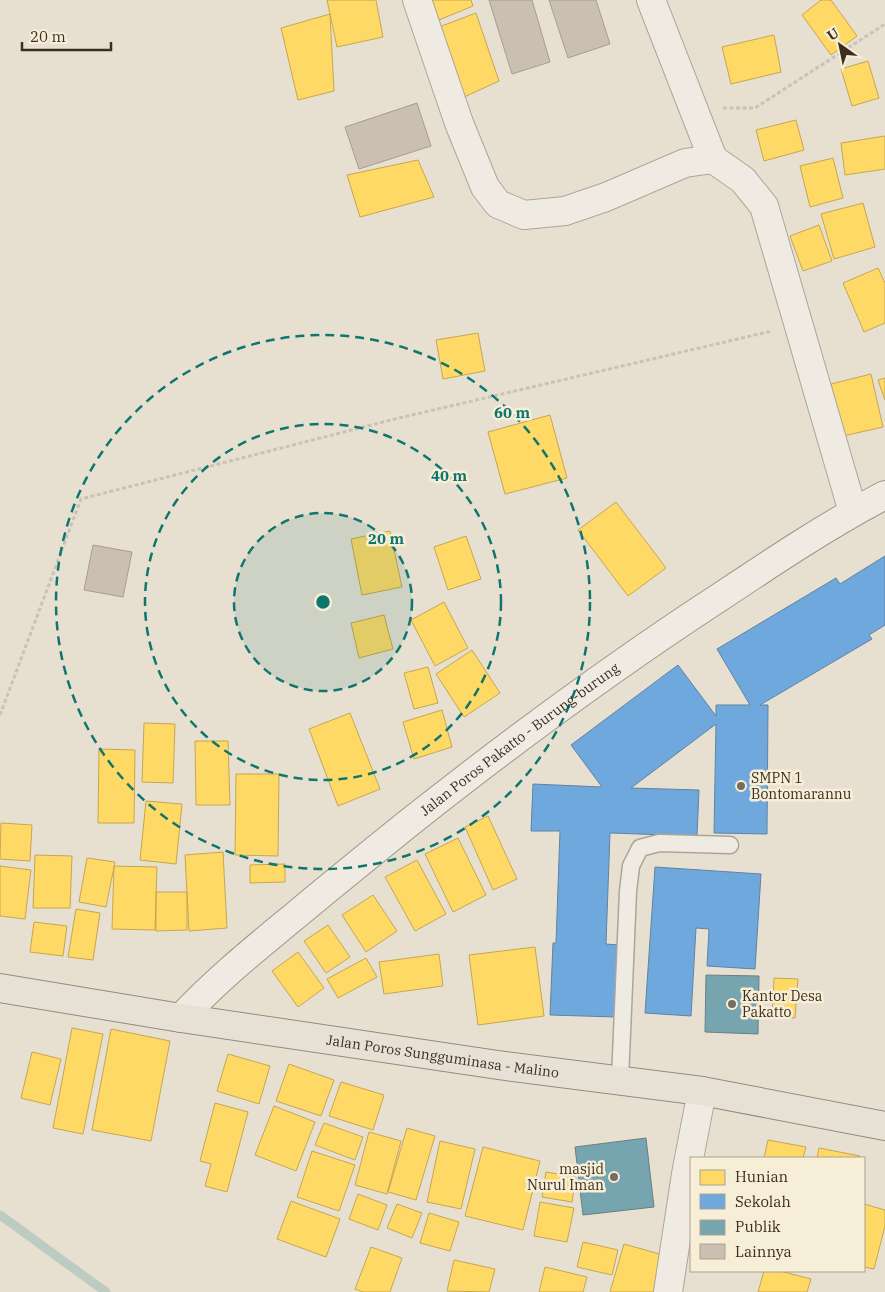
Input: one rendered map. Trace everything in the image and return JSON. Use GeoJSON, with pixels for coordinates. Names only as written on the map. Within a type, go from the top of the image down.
{"type":"FeatureCollection","features":[{"type":"Feature","properties":{"kind":"main road","name":"Jalan Poros Sungguminasa - Malino"},"geometry":{"type":"LineString","coordinates":[[0,988],[181,1018],[498,1065],[702,1091],[885,1126]]}},
{"type":"Feature","properties":{"kind":"street"},"geometry":{"type":"LineString","coordinates":[[417,0],[485,188],[498,204],[524,215],[565,211],[606,197],[686,163],[713,159]]}},
{"type":"Feature","properties":{"kind":"street"},"geometry":{"type":"LineString","coordinates":[[650,0],[713,159],[743,180],[764,206],[853,512]]}},
{"type":"Feature","properties":{"kind":"street","name":"Jalan Poros Pakatto - Burung-burung"},"geometry":{"type":"LineString","coordinates":[[181,1018],[208,989],[247,955],[471,774],[588,686],[778,558],[853,512],[885,495]]}},
{"type":"Feature","properties":{"kind":"street"},"geometry":{"type":"LineString","coordinates":[[668,1292],[686,1174],[702,1091]]}},
{"type":"Feature","properties":{"kind":"lane"},"geometry":{"type":"LineString","coordinates":[[620,1080],[628,891],[631,866],[640,848],[659,843],[730,845]]}},
{"type":"Feature","properties":{"kind":"path"},"geometry":{"type":"LineString","coordinates":[[692,107],[755,108],[885,24]]}},
{"type":"Feature","properties":{"kind":"path"},"geometry":{"type":"LineString","coordinates":[[0,715],[81,499],[395,419],[800,325]]}},
{"type":"Feature","properties":{"kind":"building: Hunian"},"geometry":{"type":"Polygon","coordinates":[[[327,0],[376,0],[383,37],[337,47],[327,0]]]}},
{"type":"Feature","properties":{"kind":"building: Hunian"},"geometry":{"type":"Polygon","coordinates":[[[427,0],[471,0],[473,6],[434,22],[427,0]]]}},
{"type":"Feature","properties":{"kind":"building: Hunian"},"geometry":{"type":"Polygon","coordinates":[[[821,0],[831,0],[857,36],[831,55],[802,15],[821,0]]]}},
{"type":"Feature","properties":{"kind":"building: Hunian"},"geometry":{"type":"Polygon","coordinates":[[[476,13],[499,81],[462,98],[439,27],[476,13]]]}},
{"type":"Feature","properties":{"kind":"building: Hunian"},"geometry":{"type":"Polygon","coordinates":[[[330,14],[334,91],[298,100],[281,28],[330,14]]]}},
{"type":"Feature","properties":{"kind":"building: Hunian"},"geometry":{"type":"Polygon","coordinates":[[[774,35],[781,72],[731,84],[722,47],[774,35]]]}},
{"type":"Feature","properties":{"kind":"building: Hunian"},"geometry":{"type":"Polygon","coordinates":[[[868,61],[879,98],[852,106],[841,69],[868,61]]]}},
{"type":"Feature","properties":{"kind":"building: Hunian"},"geometry":{"type":"Polygon","coordinates":[[[796,120],[804,150],[764,161],[756,130],[796,120]]]}},
{"type":"Feature","properties":{"kind":"building: Hunian"},"geometry":{"type":"Polygon","coordinates":[[[885,136],[885,169],[845,175],[841,143],[885,136]]]}},
{"type":"Feature","properties":{"kind":"building: Hunian"},"geometry":{"type":"Polygon","coordinates":[[[833,158],[843,198],[810,207],[800,166],[833,158]]]}},
{"type":"Feature","properties":{"kind":"building: Hunian"},"geometry":{"type":"Polygon","coordinates":[[[418,160],[434,197],[360,217],[347,175],[418,160]]]}},
{"type":"Feature","properties":{"kind":"building: Hunian"},"geometry":{"type":"Polygon","coordinates":[[[863,203],[875,247],[834,259],[821,214],[863,203]]]}},
{"type":"Feature","properties":{"kind":"building: Hunian"},"geometry":{"type":"Polygon","coordinates":[[[819,225],[832,261],[803,271],[790,236],[819,225]]]}},
{"type":"Feature","properties":{"kind":"building: Hunian"},"geometry":{"type":"Polygon","coordinates":[[[878,268],[885,283],[885,323],[864,332],[843,283],[878,268]]]}},
{"type":"Feature","properties":{"kind":"building: Hunian"},"geometry":{"type":"Polygon","coordinates":[[[478,333],[485,371],[443,379],[436,340],[478,333]]]}},
{"type":"Feature","properties":{"kind":"building: Hunian"},"geometry":{"type":"Polygon","coordinates":[[[871,374],[883,427],[843,436],[831,384],[871,374]]]}},
{"type":"Feature","properties":{"kind":"building: Hunian"},"geometry":{"type":"Polygon","coordinates":[[[885,378],[885,400],[878,380],[885,378]]]}},
{"type":"Feature","properties":{"kind":"building: Hunian"},"geometry":{"type":"Polygon","coordinates":[[[550,415],[567,478],[505,494],[488,432],[550,415]]]}},
{"type":"Feature","properties":{"kind":"building: Hunian"},"geometry":{"type":"Polygon","coordinates":[[[616,502],[666,568],[628,596],[578,530],[616,502]]]}},
{"type":"Feature","properties":{"kind":"building: Hunian"},"geometry":{"type":"Polygon","coordinates":[[[390,531],[402,587],[362,595],[351,539],[390,531]]]}},
{"type":"Feature","properties":{"kind":"building: Hunian"},"geometry":{"type":"Polygon","coordinates":[[[466,536],[481,579],[448,590],[434,547],[466,536]]]}},
{"type":"Feature","properties":{"kind":"building: Hunian"},"geometry":{"type":"Polygon","coordinates":[[[444,602],[468,648],[435,666],[411,620],[444,602]]]}},
{"type":"Feature","properties":{"kind":"building: Hunian"},"geometry":{"type":"Polygon","coordinates":[[[384,615],[393,649],[359,658],[351,623],[384,615]]]}},
{"type":"Feature","properties":{"kind":"building: Hunian"},"geometry":{"type":"Polygon","coordinates":[[[472,650],[500,693],[464,717],[436,674],[472,650]]]}},
{"type":"Feature","properties":{"kind":"building: Hunian"},"geometry":{"type":"Polygon","coordinates":[[[428,667],[438,703],[414,709],[404,673],[428,667]]]}},
{"type":"Feature","properties":{"kind":"building: Hunian"},"geometry":{"type":"Polygon","coordinates":[[[442,710],[452,747],[414,759],[403,722],[442,710]]]}},
{"type":"Feature","properties":{"kind":"building: Hunian"},"geometry":{"type":"Polygon","coordinates":[[[350,713],[380,789],[338,806],[309,729],[350,713]]]}},
{"type":"Feature","properties":{"kind":"building: Hunian"},"geometry":{"type":"Polygon","coordinates":[[[144,723],[175,724],[173,783],[142,782],[144,723]]]}},
{"type":"Feature","properties":{"kind":"building: Hunian"},"geometry":{"type":"Polygon","coordinates":[[[195,741],[228,741],[230,805],[196,805],[195,741]]]}},
{"type":"Feature","properties":{"kind":"building: Hunian"},"geometry":{"type":"Polygon","coordinates":[[[99,749],[135,750],[134,823],[98,823],[99,749]]]}},
{"type":"Feature","properties":{"kind":"building: Hunian"},"geometry":{"type":"Polygon","coordinates":[[[236,774],[279,774],[278,856],[235,855],[236,774]]]}},
{"type":"Feature","properties":{"kind":"building: Hunian"},"geometry":{"type":"Polygon","coordinates":[[[146,801],[182,804],[176,864],[140,860],[146,801]]]}},
{"type":"Feature","properties":{"kind":"building: Hunian"},"geometry":{"type":"Polygon","coordinates":[[[488,816],[517,879],[493,890],[465,827],[488,816]]]}},
{"type":"Feature","properties":{"kind":"building: Hunian"},"geometry":{"type":"Polygon","coordinates":[[[1,823],[32,825],[30,861],[0,859],[1,823]]]}},
{"type":"Feature","properties":{"kind":"building: Hunian"},"geometry":{"type":"Polygon","coordinates":[[[458,838],[486,895],[453,912],[425,854],[458,838]]]}},
{"type":"Feature","properties":{"kind":"building: Hunian"},"geometry":{"type":"Polygon","coordinates":[[[223,852],[227,928],[189,931],[185,855],[223,852]]]}},
{"type":"Feature","properties":{"kind":"building: Hunian"},"geometry":{"type":"Polygon","coordinates":[[[35,855],[72,856],[70,908],[33,908],[35,855]]]}},
{"type":"Feature","properties":{"kind":"building: Hunian"},"geometry":{"type":"Polygon","coordinates":[[[87,858],[115,862],[106,907],[79,902],[87,858]]]}},
{"type":"Feature","properties":{"kind":"building: Hunian"},"geometry":{"type":"Polygon","coordinates":[[[417,860],[446,914],[415,931],[385,877],[417,860]]]}},
{"type":"Feature","properties":{"kind":"building: Hunian"},"geometry":{"type":"Polygon","coordinates":[[[285,864],[285,882],[250,883],[250,865],[285,864]]]}},
{"type":"Feature","properties":{"kind":"building: Hunian"},"geometry":{"type":"Polygon","coordinates":[[[0,866],[31,870],[25,919],[0,916],[0,866]]]}},
{"type":"Feature","properties":{"kind":"building: Hunian"},"geometry":{"type":"Polygon","coordinates":[[[114,866],[157,867],[155,930],[112,929],[114,866]]]}},
{"type":"Feature","properties":{"kind":"building: Hunian"},"geometry":{"type":"Polygon","coordinates":[[[156,892],[187,892],[187,930],[156,931],[156,892]]]}},
{"type":"Feature","properties":{"kind":"building: Hunian"},"geometry":{"type":"Polygon","coordinates":[[[373,895],[397,931],[366,952],[342,915],[373,895]]]}},
{"type":"Feature","properties":{"kind":"building: Hunian"},"geometry":{"type":"Polygon","coordinates":[[[76,909],[100,913],[93,960],[68,957],[76,909]]]}},
{"type":"Feature","properties":{"kind":"building: Hunian"},"geometry":{"type":"Polygon","coordinates":[[[34,922],[67,926],[63,956],[30,952],[34,922]]]}},
{"type":"Feature","properties":{"kind":"building: Hunian"},"geometry":{"type":"Polygon","coordinates":[[[328,925],[350,957],[326,973],[304,941],[328,925]]]}},
{"type":"Feature","properties":{"kind":"building: Hunian"},"geometry":{"type":"Polygon","coordinates":[[[535,947],[544,1016],[478,1025],[469,955],[535,947]]]}},
{"type":"Feature","properties":{"kind":"building: Hunian"},"geometry":{"type":"Polygon","coordinates":[[[298,952],[324,988],[298,1007],[272,971],[298,952]]]}},
{"type":"Feature","properties":{"kind":"building: Hunian"},"geometry":{"type":"Polygon","coordinates":[[[439,954],[443,986],[384,994],[379,962],[439,954]]]}},
{"type":"Feature","properties":{"kind":"building: Hunian"},"geometry":{"type":"Polygon","coordinates":[[[366,958],[377,977],[338,998],[327,979],[366,958]]]}},
{"type":"Feature","properties":{"kind":"building: Hunian"},"geometry":{"type":"Polygon","coordinates":[[[774,978],[798,979],[795,1018],[772,1016],[774,978]]]}},
{"type":"Feature","properties":{"kind":"building: Hunian"},"geometry":{"type":"Polygon","coordinates":[[[72,1028],[103,1034],[83,1134],[53,1128],[72,1028]]]}},
{"type":"Feature","properties":{"kind":"building: Hunian"},"geometry":{"type":"Polygon","coordinates":[[[111,1029],[170,1041],[151,1141],[92,1130],[111,1029]]]}},
{"type":"Feature","properties":{"kind":"building: Hunian"},"geometry":{"type":"Polygon","coordinates":[[[32,1052],[61,1059],[50,1105],[21,1098],[32,1052]]]}},
{"type":"Feature","properties":{"kind":"building: Hunian"},"geometry":{"type":"Polygon","coordinates":[[[228,1054],[270,1066],[259,1104],[217,1091],[228,1054]]]}},
{"type":"Feature","properties":{"kind":"building: Hunian"},"geometry":{"type":"Polygon","coordinates":[[[289,1064],[334,1080],[321,1116],[276,1101],[289,1064]]]}},
{"type":"Feature","properties":{"kind":"building: Hunian"},"geometry":{"type":"Polygon","coordinates":[[[341,1082],[384,1095],[373,1130],[329,1116],[341,1082]]]}},
{"type":"Feature","properties":{"kind":"building: Hunian"},"geometry":{"type":"Polygon","coordinates":[[[215,1103],[248,1112],[227,1192],[205,1186],[211,1164],[200,1161],[215,1103]]]}},
{"type":"Feature","properties":{"kind":"building: Hunian"},"geometry":{"type":"Polygon","coordinates":[[[274,1106],[315,1122],[296,1171],[255,1155],[274,1106]]]}},
{"type":"Feature","properties":{"kind":"building: Hunian"},"geometry":{"type":"Polygon","coordinates":[[[324,1123],[363,1137],[355,1160],[315,1145],[324,1123]]]}},
{"type":"Feature","properties":{"kind":"building: Hunian"},"geometry":{"type":"Polygon","coordinates":[[[407,1128],[435,1136],[416,1200],[388,1192],[407,1128]]]}},
{"type":"Feature","properties":{"kind":"building: Hunian"},"geometry":{"type":"Polygon","coordinates":[[[369,1132],[401,1141],[387,1194],[355,1185],[369,1132]]]}},
{"type":"Feature","properties":{"kind":"building: Hunian"},"geometry":{"type":"Polygon","coordinates":[[[768,1140],[806,1147],[803,1157],[764,1157],[768,1140]]]}},
{"type":"Feature","properties":{"kind":"building: Hunian"},"geometry":{"type":"Polygon","coordinates":[[[440,1141],[475,1149],[461,1209],[427,1202],[440,1141]]]}},
{"type":"Feature","properties":{"kind":"building: Hunian"},"geometry":{"type":"Polygon","coordinates":[[[483,1147],[540,1161],[523,1230],[465,1216],[483,1147]]]}},
{"type":"Feature","properties":{"kind":"building: Hunian"},"geometry":{"type":"Polygon","coordinates":[[[819,1148],[860,1156],[860,1157],[817,1157],[819,1148]]]}},
{"type":"Feature","properties":{"kind":"building: Hunian"},"geometry":{"type":"Polygon","coordinates":[[[312,1151],[355,1165],[339,1211],[297,1197],[312,1151]]]}},
{"type":"Feature","properties":{"kind":"building: Hunian"},"geometry":{"type":"Polygon","coordinates":[[[546,1172],[576,1177],[572,1202],[542,1197],[546,1172]]]}},
{"type":"Feature","properties":{"kind":"building: Hunian"},"geometry":{"type":"Polygon","coordinates":[[[358,1194],[387,1205],[378,1230],[349,1219],[358,1194]]]}},
{"type":"Feature","properties":{"kind":"building: Hunian"},"geometry":{"type":"Polygon","coordinates":[[[291,1201],[340,1219],[326,1257],[277,1239],[291,1201]]]}},
{"type":"Feature","properties":{"kind":"building: Hunian"},"geometry":{"type":"Polygon","coordinates":[[[540,1202],[574,1208],[567,1242],[534,1236],[540,1202]]]}},
{"type":"Feature","properties":{"kind":"building: Hunian"},"geometry":{"type":"Polygon","coordinates":[[[397,1204],[422,1213],[412,1238],[387,1228],[397,1204]]]}},
{"type":"Feature","properties":{"kind":"building: Hunian"},"geometry":{"type":"Polygon","coordinates":[[[865,1204],[885,1210],[885,1226],[874,1269],[865,1267],[865,1204]]]}},
{"type":"Feature","properties":{"kind":"building: Hunian"},"geometry":{"type":"Polygon","coordinates":[[[429,1213],[459,1222],[450,1251],[420,1243],[429,1213]]]}},
{"type":"Feature","properties":{"kind":"building: Hunian"},"geometry":{"type":"Polygon","coordinates":[[[583,1242],[618,1250],[612,1275],[577,1267],[583,1242]]]}},
{"type":"Feature","properties":{"kind":"building: Hunian"},"geometry":{"type":"Polygon","coordinates":[[[624,1244],[663,1255],[654,1287],[665,1290],[664,1292],[610,1292],[624,1244]]]}},
{"type":"Feature","properties":{"kind":"building: Hunian"},"geometry":{"type":"Polygon","coordinates":[[[371,1247],[402,1258],[390,1292],[363,1292],[355,1289],[371,1247]]]}},
{"type":"Feature","properties":{"kind":"building: Hunian"},"geometry":{"type":"Polygon","coordinates":[[[454,1260],[495,1269],[489,1292],[447,1291],[454,1260]]]}},
{"type":"Feature","properties":{"kind":"building: Hunian"},"geometry":{"type":"Polygon","coordinates":[[[545,1267],[587,1277],[583,1292],[539,1292],[545,1267]]]}},
{"type":"Feature","properties":{"kind":"building: Hunian"},"geometry":{"type":"Polygon","coordinates":[[[764,1272],[784,1272],[811,1279],[807,1292],[758,1292],[764,1272]]]}},
{"type":"Feature","properties":{"kind":"building: Sekolah","name":"SMPN 1 Bontomarannu"},"geometry":{"type":"Polygon","coordinates":[[[885,556],[885,625],[869,635],[872,639],[760,705],[768,705],[767,834],[714,833],[716,724],[631,788],[699,790],[697,836],[610,833],[606,944],[619,945],[616,1017],[550,1015],[553,943],[556,943],[560,831],[531,831],[533,784],[602,787],[571,745],[678,665],[716,716],[716,705],[750,705],[717,649],[836,578],[840,584],[885,556]]]}},
{"type":"Feature","properties":{"kind":"building: Sekolah"},"geometry":{"type":"Polygon","coordinates":[[[655,867],[761,874],[755,969],[707,966],[709,929],[696,928],[691,1016],[645,1013],[655,867]]]}},
{"type":"Feature","properties":{"kind":"building: Publik","name":"Kantor Desa Pakatto"},"geometry":{"type":"Polygon","coordinates":[[[706,975],[759,976],[758,1034],[705,1032],[706,975]]]}},
{"type":"Feature","properties":{"kind":"building: Publik","name":"masjid Nurul Iman"},"geometry":{"type":"Polygon","coordinates":[[[646,1138],[654,1207],[583,1215],[575,1147],[646,1138]]]}},
{"type":"Feature","properties":{"kind":"building: Lainnya"},"geometry":{"type":"Polygon","coordinates":[[[489,0],[532,0],[550,62],[512,74],[489,0]]]}},
{"type":"Feature","properties":{"kind":"building: Lainnya"},"geometry":{"type":"Polygon","coordinates":[[[549,0],[596,0],[610,44],[568,58],[549,0]]]}},
{"type":"Feature","properties":{"kind":"building: Lainnya"},"geometry":{"type":"Polygon","coordinates":[[[417,103],[431,146],[359,169],[345,127],[417,103]]]}},
{"type":"Feature","properties":{"kind":"building: Lainnya"},"geometry":{"type":"Polygon","coordinates":[[[93,545],[132,552],[123,597],[84,590],[93,545]]]}},
{"type":"Feature","properties":{"kind":"waterway"},"geometry":{"type":"LineString","coordinates":[[0,1215],[106,1292]]}},
{"type":"Feature","properties":{"kind":"place","name":"SMPN 1 Bontomarannu"},"geometry":{"type":"Point","coordinates":[741,786]}},
{"type":"Feature","properties":{"kind":"place","name":"Kantor Desa Pakatto"},"geometry":{"type":"Point","coordinates":[732,1004]}},
{"type":"Feature","properties":{"kind":"place","name":"masjid Nurul Iman"},"geometry":{"type":"Point","coordinates":[614,1177]}}]}
